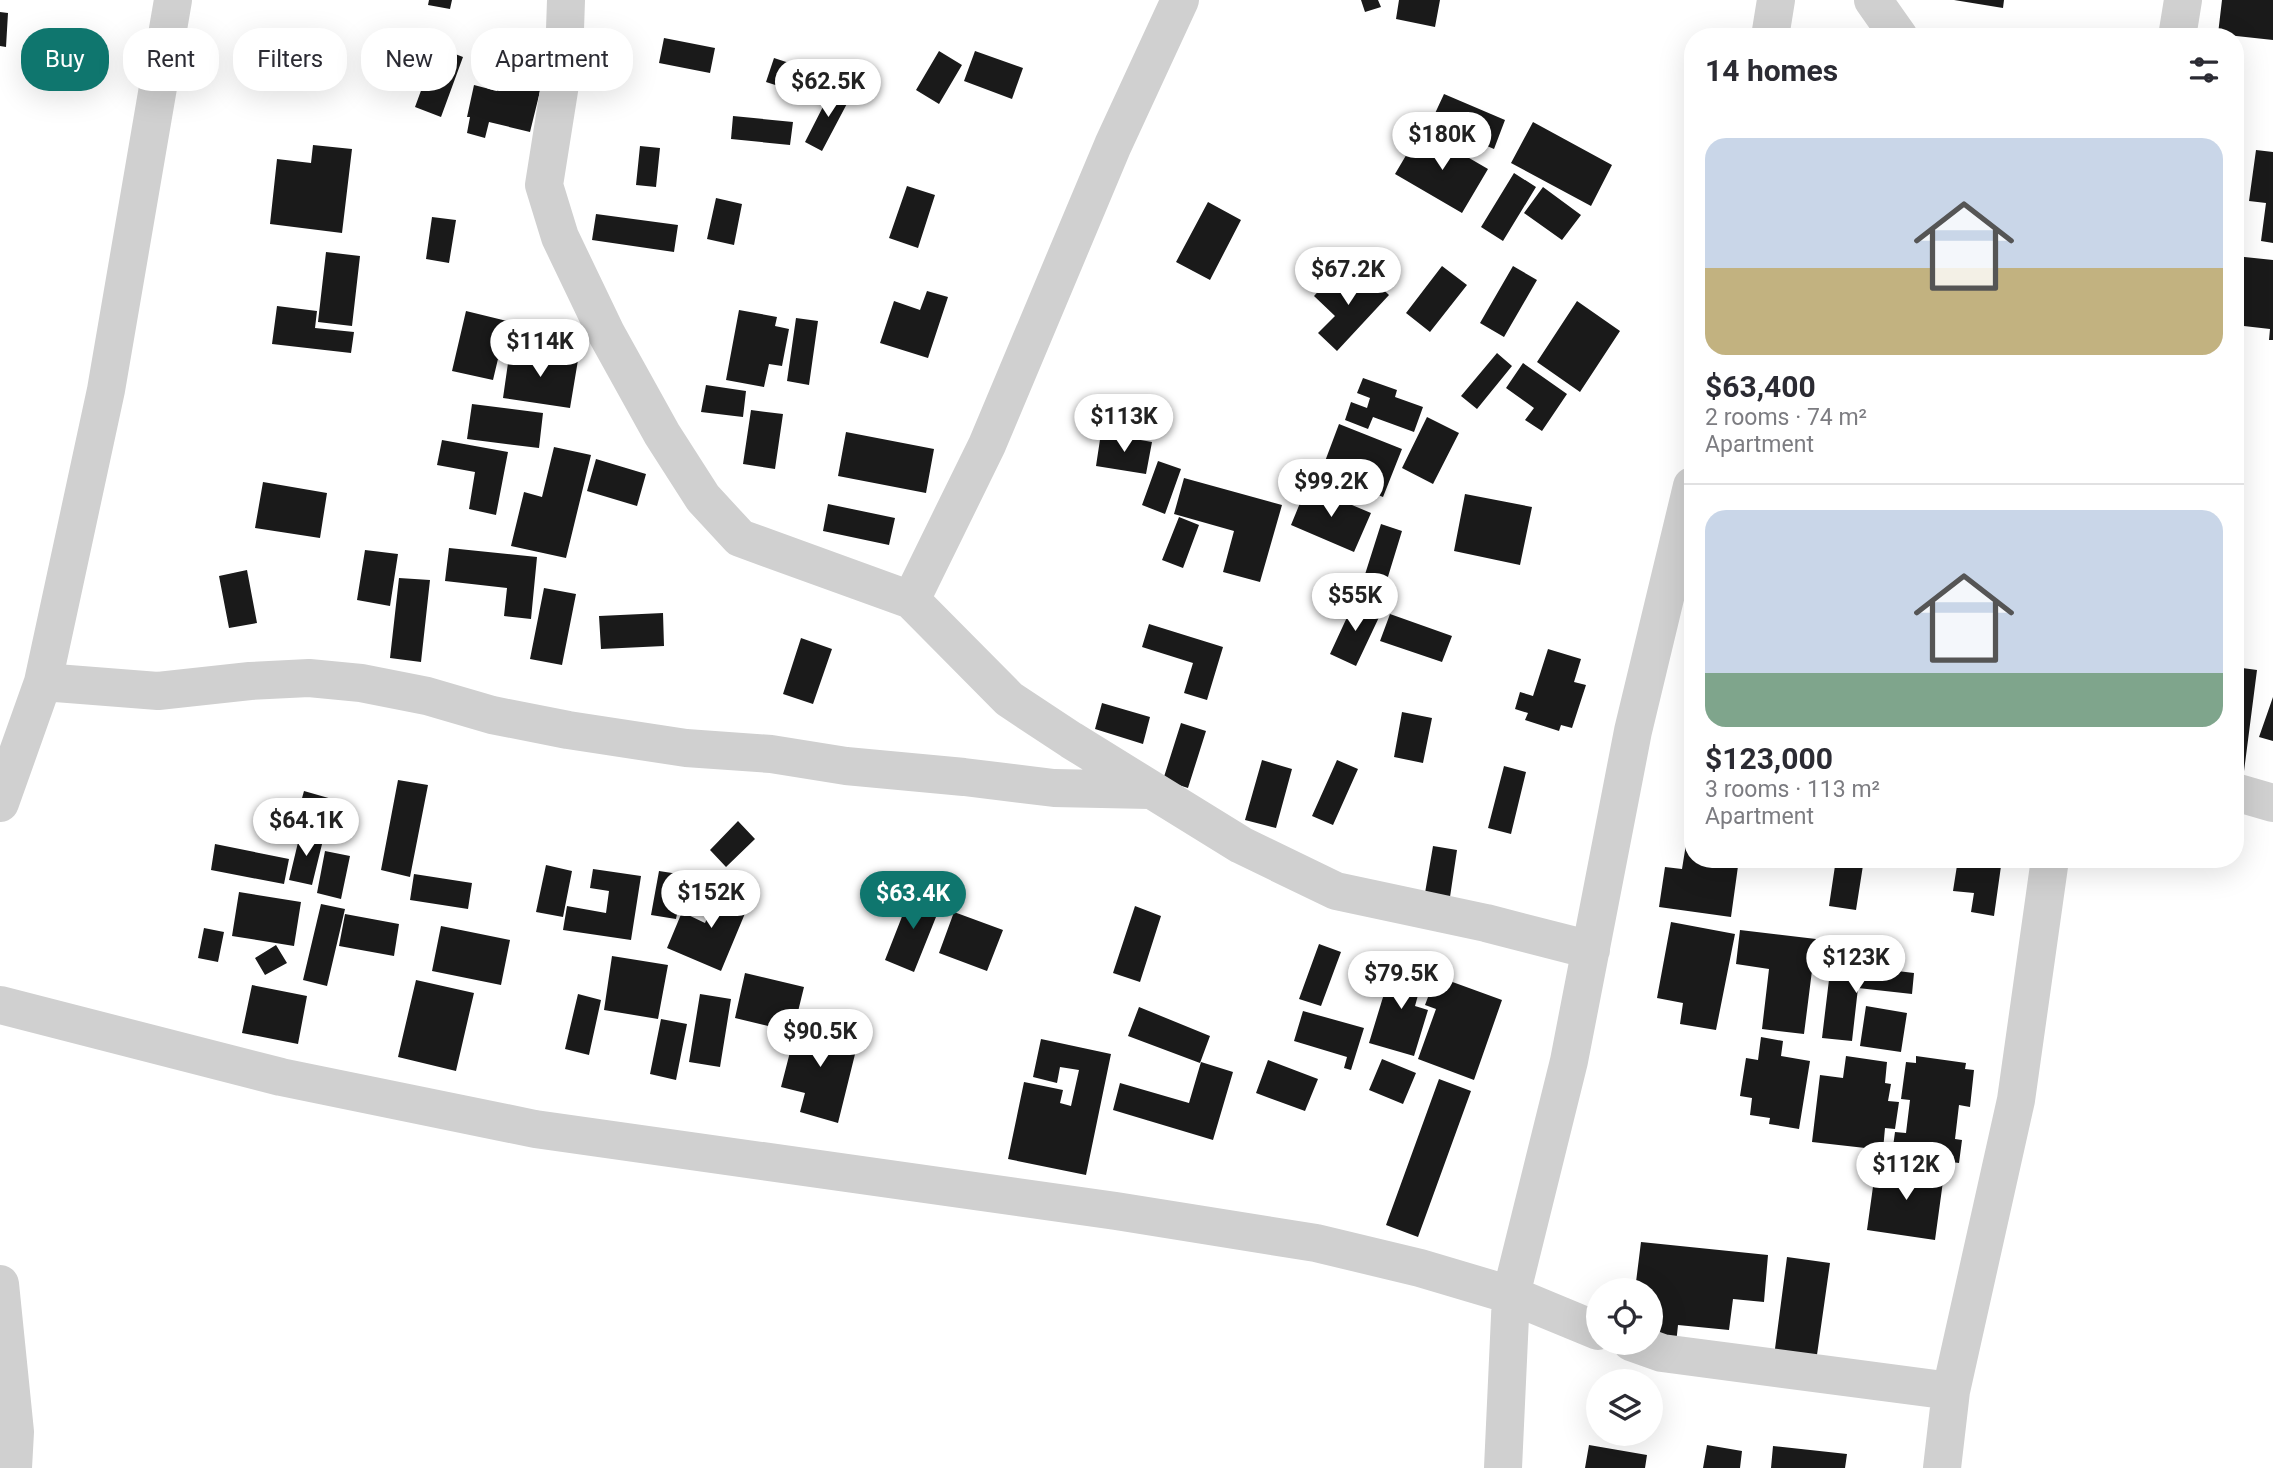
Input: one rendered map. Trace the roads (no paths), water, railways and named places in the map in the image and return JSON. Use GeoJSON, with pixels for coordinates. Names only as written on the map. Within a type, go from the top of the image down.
{"type":"FeatureCollection","features":[{"type":"Feature","properties":{"kind":"street"},"geometry":{"type":"LineString","coordinates":[[0,803],[43,682],[106,390],[173,0]]}},
{"type":"Feature","properties":{"kind":"street"},"geometry":{"type":"LineString","coordinates":[[566,0],[564,59],[544,185],[560,237],[606,333],[662,434],[703,498],[740,538],[911,600],[1009,699],[1241,845],[1336,891],[1486,923],[1591,950]]}},
{"type":"Feature","properties":{"kind":"street"},"geometry":{"type":"LineString","coordinates":[[911,600],[987,445],[1113,145],[1180,0]]}},
{"type":"Feature","properties":{"kind":"street"},"geometry":{"type":"LineString","coordinates":[[1771,28],[1776,0]]}},
{"type":"Feature","properties":{"kind":"street"},"geometry":{"type":"LineString","coordinates":[[1873,0],[1893,28]]}},
{"type":"Feature","properties":{"kind":"street"},"geometry":{"type":"LineString","coordinates":[[2178,28],[2183,0]]}},
{"type":"Feature","properties":{"kind":"street"},"geometry":{"type":"LineString","coordinates":[[1503,1468],[1511,1295],[1569,1062],[1633,731],[1684,531]]}},
{"type":"Feature","properties":{"kind":"street"},"geometry":{"type":"LineString","coordinates":[[43,682],[158,691],[309,678],[361,683],[427,696],[492,715],[686,748],[771,754],[846,766],[964,776],[1054,789],[1151,790]]}},
{"type":"Feature","properties":{"kind":"street"},"geometry":{"type":"LineString","coordinates":[[2244,795],[2273,803]]}},
{"type":"Feature","properties":{"kind":"street"},"geometry":{"type":"LineString","coordinates":[[1942,1468],[1951,1391],[2016,1100],[2049,868]]}},
{"type":"Feature","properties":{"kind":"street"},"geometry":{"type":"LineString","coordinates":[[0,1005],[281,1077],[536,1129],[1116,1211],[1303,1241],[1420,1268],[1511,1295],[1586,1326]]}},
{"type":"Feature","properties":{"kind":"street"},"geometry":{"type":"LineString","coordinates":[[0,1284],[15,1432],[13,1468]]}},
{"type":"Feature","properties":{"kind":"street"},"geometry":{"type":"LineString","coordinates":[[1663,1353],[1951,1391]]}}]}
